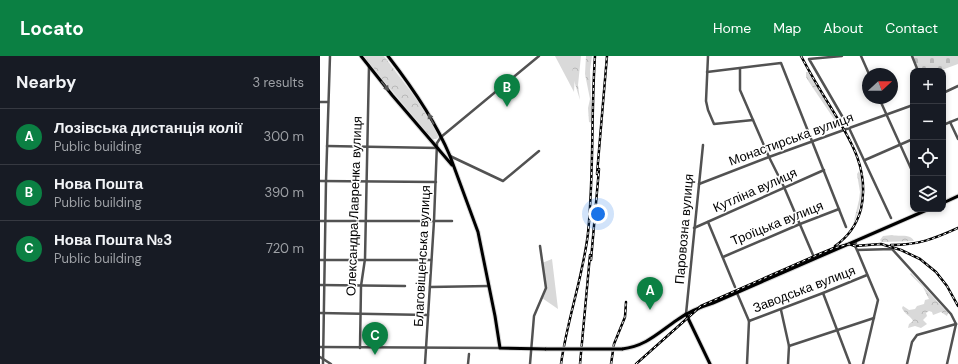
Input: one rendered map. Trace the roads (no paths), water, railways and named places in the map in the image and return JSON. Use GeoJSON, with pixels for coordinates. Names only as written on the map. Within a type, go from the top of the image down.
{"type":"FeatureCollection","features":[{"type":"Feature","properties":{"kind":"main road"},"geometry":{"type":"LineString","coordinates":[[361,56],[453,167]]}},
{"type":"Feature","properties":{"kind":"main road"},"geometry":{"type":"LineString","coordinates":[[388,56],[417,96],[441,137],[450,156],[478,232],[500,348],[634,348],[645,343],[686,314],[701,306],[713,303],[737,293],[922,212]]}},
{"type":"Feature","properties":{"kind":"main road"},"geometry":{"type":"LineString","coordinates":[[946,202],[958,196]]}},
{"type":"Feature","properties":{"kind":"main road"},"geometry":{"type":"LineString","coordinates":[[686,314],[710,364]]}},
{"type":"Feature","properties":{"kind":"street"},"geometry":{"type":"LineString","coordinates":[[323,364],[321,358],[325,285],[326,181],[330,56]]}},
{"type":"Feature","properties":{"kind":"street"},"geometry":{"type":"LineString","coordinates":[[441,137],[540,56]]}},
{"type":"Feature","properties":{"kind":"street"},"geometry":{"type":"LineString","coordinates":[[708,56],[706,101],[714,124],[752,120]]}},
{"type":"Feature","properties":{"kind":"street"},"geometry":{"type":"LineString","coordinates":[[842,56],[809,59],[849,128],[891,218]]}},
{"type":"Feature","properties":{"kind":"street"},"geometry":{"type":"LineString","coordinates":[[861,56],[866,68]]}},
{"type":"Feature","properties":{"kind":"street"},"geometry":{"type":"LineString","coordinates":[[912,56],[917,68]]}},
{"type":"Feature","properties":{"kind":"street"},"geometry":{"type":"LineString","coordinates":[[707,72],[782,63],[846,227]]}},
{"type":"Feature","properties":{"kind":"street","name":"Олександра Лавренка вулиця"},"geometry":{"type":"LineString","coordinates":[[360,348],[361,286],[365,259],[368,147],[368,65]]}},
{"type":"Feature","properties":{"kind":"street"},"geometry":{"type":"LineString","coordinates":[[740,69],[740,90],[813,255]]}},
{"type":"Feature","properties":{"kind":"street"},"geometry":{"type":"LineString","coordinates":[[946,92],[958,86]]}},
{"type":"Feature","properties":{"kind":"street"},"geometry":{"type":"LineString","coordinates":[[320,102],[328,102]]}},
{"type":"Feature","properties":{"kind":"street"},"geometry":{"type":"LineString","coordinates":[[882,104],[910,166]]}},
{"type":"Feature","properties":{"kind":"street","name":"Монастирська вулиця"},"geometry":{"type":"LineString","coordinates":[[698,184],[910,106]]}},
{"type":"Feature","properties":{"kind":"street"},"geometry":{"type":"LineString","coordinates":[[946,124],[958,118]]}},
{"type":"Feature","properties":{"kind":"street"},"geometry":{"type":"LineString","coordinates":[[950,122],[958,139]]}},
{"type":"Feature","properties":{"kind":"street","name":"Благовіщенська вулиця"},"geometry":{"type":"LineString","coordinates":[[425,364],[432,260],[438,148],[437,143],[441,137]]}},
{"type":"Feature","properties":{"kind":"street"},"geometry":{"type":"LineString","coordinates":[[865,160],[910,140]]}},
{"type":"Feature","properties":{"kind":"street","name":"Паровозна вулиця"},"geometry":{"type":"LineString","coordinates":[[686,314],[703,145]]}},
{"type":"Feature","properties":{"kind":"street"},"geometry":{"type":"LineString","coordinates":[[327,146],[438,148]]}},
{"type":"Feature","properties":{"kind":"street"},"geometry":{"type":"LineString","coordinates":[[450,156],[503,181],[539,151]]}},
{"type":"Feature","properties":{"kind":"street","name":"Кутліна вулиця"},"geometry":{"type":"LineString","coordinates":[[694,228],[824,170]]}},
{"type":"Feature","properties":{"kind":"street"},"geometry":{"type":"LineString","coordinates":[[320,181],[436,182]]}},
{"type":"Feature","properties":{"kind":"street","name":"Троїцька вулиця"},"geometry":{"type":"LineString","coordinates":[[723,257],[838,209]]}},
{"type":"Feature","properties":{"kind":"street"},"geometry":{"type":"LineString","coordinates":[[320,220],[452,221]]}},
{"type":"Feature","properties":{"kind":"street"},"geometry":{"type":"LineString","coordinates":[[708,222],[735,287]]}},
{"type":"Feature","properties":{"kind":"street"},"geometry":{"type":"LineString","coordinates":[[856,243],[854,244],[878,300],[863,364]]}},
{"type":"Feature","properties":{"kind":"street"},"geometry":{"type":"LineString","coordinates":[[530,364],[534,316],[546,288],[540,246]]}},
{"type":"Feature","properties":{"kind":"street"},"geometry":{"type":"LineString","coordinates":[[857,250],[892,249],[951,314],[956,324],[946,364]]}},
{"type":"Feature","properties":{"kind":"street"},"geometry":{"type":"LineString","coordinates":[[320,260],[432,260]]}},
{"type":"Feature","properties":{"kind":"street","name":"Заводська вулиця"},"geometry":{"type":"LineString","coordinates":[[749,321],[781,310],[867,275]]}},
{"type":"Feature","properties":{"kind":"street"},"geometry":{"type":"LineString","coordinates":[[320,285],[405,286]]}},
{"type":"Feature","properties":{"kind":"street"},"geometry":{"type":"LineString","coordinates":[[430,287],[489,286]]}},
{"type":"Feature","properties":{"kind":"street"},"geometry":{"type":"LineString","coordinates":[[737,293],[749,321],[747,364]]}},
{"type":"Feature","properties":{"kind":"street"},"geometry":{"type":"LineString","coordinates":[[823,293],[850,364]]}},
{"type":"Feature","properties":{"kind":"street"},"geometry":{"type":"LineString","coordinates":[[781,310],[789,346],[788,364]]}},
{"type":"Feature","properties":{"kind":"street"},"geometry":{"type":"LineString","coordinates":[[320,313],[428,315]]}},
{"type":"Feature","properties":{"kind":"street"},"geometry":{"type":"LineString","coordinates":[[789,346],[874,318]]}},
{"type":"Feature","properties":{"kind":"street"},"geometry":{"type":"LineString","coordinates":[[907,364],[912,342],[916,335],[956,324]]}},
{"type":"Feature","properties":{"kind":"street"},"geometry":{"type":"LineString","coordinates":[[322,347],[426,349],[500,348]]}},
{"type":"Feature","properties":{"kind":"street"},"geometry":{"type":"LineString","coordinates":[[468,364],[469,354]]}},
{"type":"Feature","properties":{"kind":"street"},"geometry":{"type":"LineString","coordinates":[[321,358],[331,364]]}},
{"type":"Feature","properties":{"kind":"railway"},"geometry":{"type":"LineString","coordinates":[[561,364],[567,331],[583,266],[588,233],[591,189],[595,56]]}},
{"type":"Feature","properties":{"kind":"railway"},"geometry":{"type":"LineString","coordinates":[[597,174],[607,56]]}},
{"type":"Feature","properties":{"kind":"railway"},"geometry":{"type":"LineString","coordinates":[[801,56],[845,130],[856,155],[863,181],[863,194],[859,215],[848,234],[835,246]]}},
{"type":"Feature","properties":{"kind":"railway"},"geometry":{"type":"LineString","coordinates":[[591,260],[599,169]]}},
{"type":"Feature","properties":{"kind":"railway"},"geometry":{"type":"LineString","coordinates":[[891,245],[926,241],[958,228]]}},
{"type":"Feature","properties":{"kind":"railway"},"geometry":{"type":"LineString","coordinates":[[636,364],[701,306],[817,255],[849,244],[855,246],[881,244],[901,250],[920,259],[936,272],[947,286],[958,306]]}},
{"type":"Feature","properties":{"kind":"railway"},"geometry":{"type":"LineString","coordinates":[[580,364],[590,255]]}},
{"type":"Feature","properties":{"kind":"railway"},"geometry":{"type":"LineString","coordinates":[[611,364],[614,344],[625,317],[626,302]]}},
{"type":"Feature","properties":{"kind":"place","name":"Нова Пошта"},"geometry":{"type":"Point","coordinates":[507,107]}},
{"type":"Feature","properties":{"kind":"place","name":"Лозівська дистанція колії"},"geometry":{"type":"Point","coordinates":[650,310]}},
{"type":"Feature","properties":{"kind":"place","name":"Нова Пошта №3"},"geometry":{"type":"Point","coordinates":[375,355]}}]}
